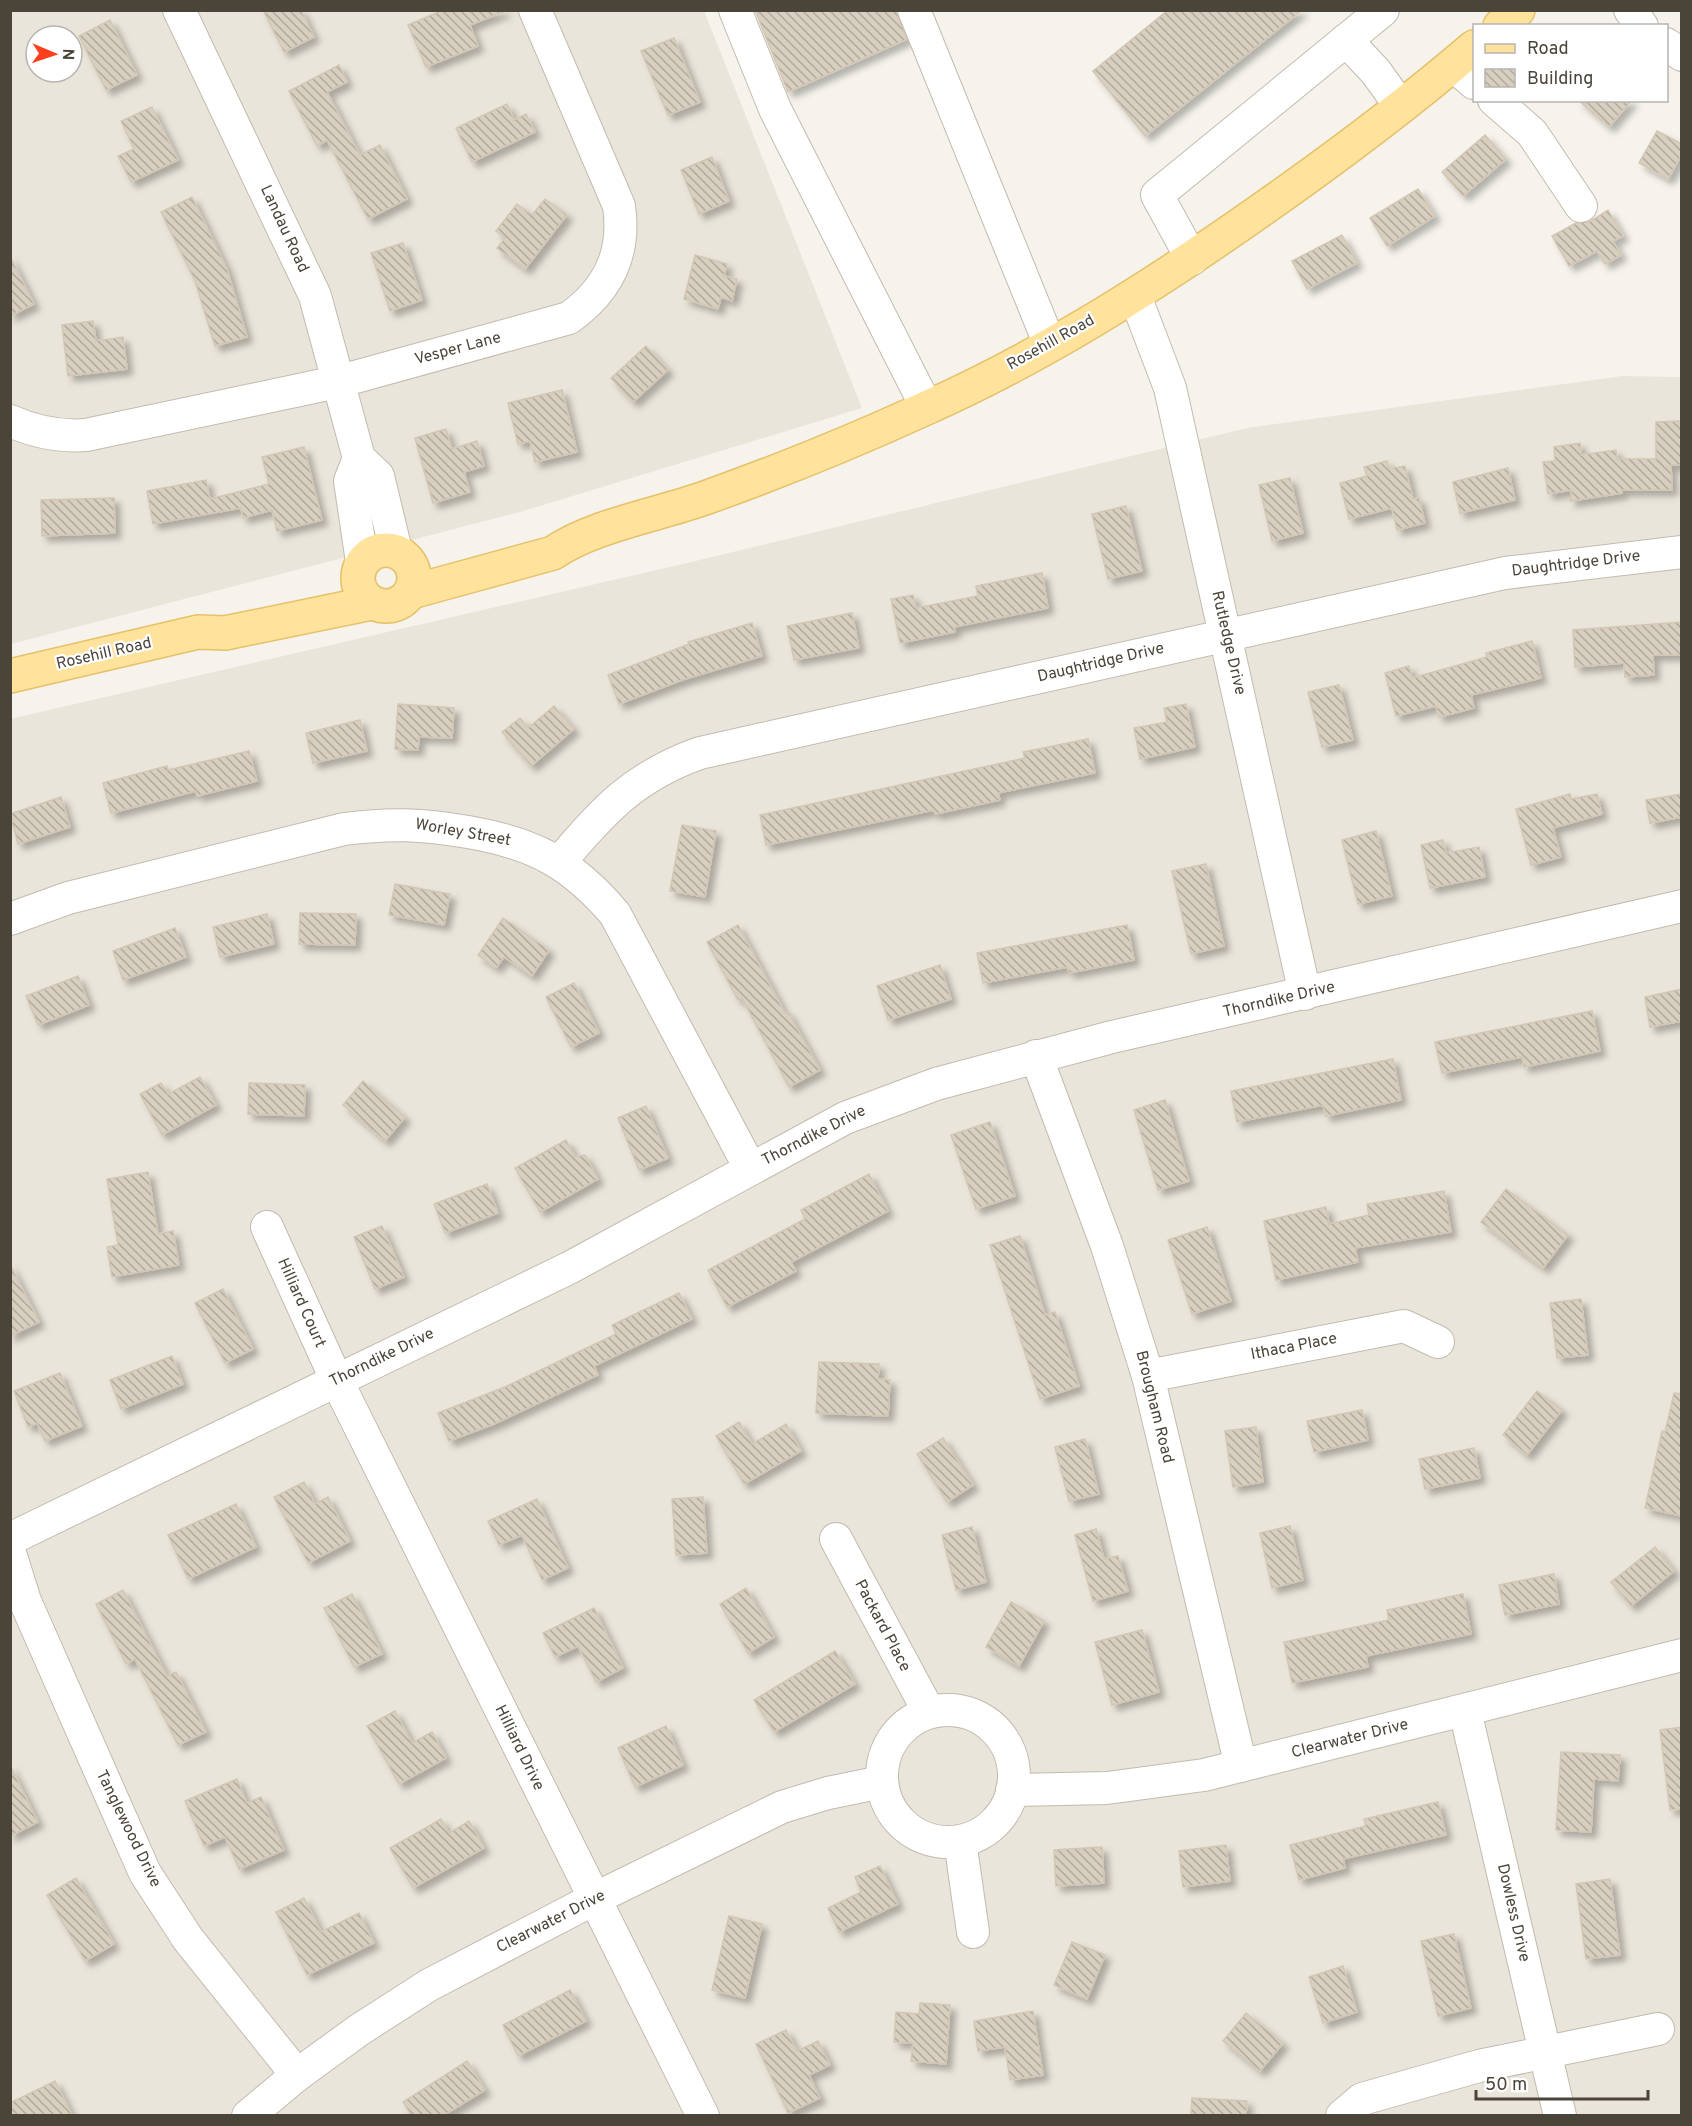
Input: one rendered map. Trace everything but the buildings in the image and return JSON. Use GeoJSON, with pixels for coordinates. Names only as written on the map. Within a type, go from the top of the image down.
{"type":"FeatureCollection","features":[{"type":"Feature","properties":{"kind":"main road"},"geometry":{"type":"LineString","coordinates":[[1502,24],[1518,10]]}},
{"type":"Feature","properties":{"kind":"main road","name":"Rosehill Road"},"geometry":{"type":"LineString","coordinates":[[411,592],[553,553],[573,540],[691,503],[772,474],[927,408],[1050,345],[1135,296],[1192,259],[1401,107],[1467,65]]}},
{"type":"Feature","properties":{"kind":"main road","name":"Rosehill Road"},"geometry":{"type":"LineString","coordinates":[[400,554],[432,564],[451,562],[554,536],[573,540]]}},
{"type":"Feature","properties":{"kind":"main road"},"geometry":{"type":"LineString","coordinates":[[377,550],[400,554],[414,573],[411,592],[405,599],[388,607],[371,603],[359,588],[360,566],[377,550]]}},
{"type":"Feature","properties":{"kind":"main road","name":"Rosehill Road"},"geometry":{"type":"LineString","coordinates":[[198,632],[220,617],[282,604],[337,587],[360,566]]}},
{"type":"Feature","properties":{"kind":"main road","name":"Rosehill Road"},"geometry":{"type":"LineString","coordinates":[[10,676],[198,632],[225,633],[371,603]]}},
{"type":"Feature","properties":{"kind":"street","name":"Landau Road"},"geometry":{"type":"LineString","coordinates":[[178,10],[297,253],[315,296],[359,458],[378,476],[400,554]]}},
{"type":"Feature","properties":{"kind":"street","name":"Vesper Lane"},"geometry":{"type":"LineString","coordinates":[[10,421],[39,432],[70,436],[86,435],[338,381],[570,318],[586,306],[606,282],[618,253],[621,222],[619,206],[535,10]]}},
{"type":"Feature","properties":{"kind":"street"},"geometry":{"type":"LineString","coordinates":[[735,10],[775,109],[927,408]]}},
{"type":"Feature","properties":{"kind":"street"},"geometry":{"type":"LineString","coordinates":[[914,10],[1050,345]]}},
{"type":"Feature","properties":{"kind":"street"},"geometry":{"type":"LineString","coordinates":[[1192,259],[1157,195],[1383,10]]}},
{"type":"Feature","properties":{"kind":"street"},"geometry":{"type":"LineString","coordinates":[[1630,10],[1640,24]]}},
{"type":"Feature","properties":{"kind":"street"},"geometry":{"type":"LineString","coordinates":[[1346,40],[1376,72],[1401,107]]}},
{"type":"Feature","properties":{"kind":"street"},"geometry":{"type":"LineString","coordinates":[[1668,45],[1682,55]]}},
{"type":"Feature","properties":{"kind":"street"},"geometry":{"type":"LineString","coordinates":[[1496,102],[1532,133],[1581,206]]}},
{"type":"Feature","properties":{"kind":"street","name":"Rutledge Drive"},"geometry":{"type":"LineString","coordinates":[[1135,296],[1170,388],[1227,635],[1305,994]]}},
{"type":"Feature","properties":{"kind":"street"},"geometry":{"type":"LineString","coordinates":[[359,458],[350,481],[360,566]]}},
{"type":"Feature","properties":{"kind":"street","name":"Daughtridge Drive"},"geometry":{"type":"LineString","coordinates":[[560,862],[618,797],[643,778],[671,763],[700,753],[1504,573],[1682,552]]}},
{"type":"Feature","properties":{"kind":"street","name":"Worley Street"},"geometry":{"type":"LineString","coordinates":[[10,919],[68,898],[344,829],[423,824],[505,838],[535,849],[560,862],[595,890],[615,914],[750,1168]]}},
{"type":"Feature","properties":{"kind":"street","name":"Thorndike Drive"},"geometry":{"type":"LineString","coordinates":[[10,1539],[607,1248],[750,1168],[874,1105],[936,1084],[1036,1056],[1682,906]]}},
{"type":"Feature","properties":{"kind":"street","name":"Brougham Road"},"geometry":{"type":"LineString","coordinates":[[1036,1056],[1107,1246],[1148,1376],[1241,1766]]}},
{"type":"Feature","properties":{"kind":"street","name":"Hilliard Court"},"geometry":{"type":"LineString","coordinates":[[267,1227],[336,1380]]}},
{"type":"Feature","properties":{"kind":"street","name":"Ithaca Place"},"geometry":{"type":"LineString","coordinates":[[1148,1376],[1404,1326],[1438,1342]]}},
{"type":"Feature","properties":{"kind":"street","name":"Hilliard Drive"},"geometry":{"type":"LineString","coordinates":[[336,1380],[703,2115]]}},
{"type":"Feature","properties":{"kind":"street","name":"Packard Place"},"geometry":{"type":"LineString","coordinates":[[836,1539],[929,1712]]}},
{"type":"Feature","properties":{"kind":"street","name":"Tanglewood Drive"},"geometry":{"type":"LineString","coordinates":[[10,1553],[25,1601],[145,1873],[188,1939],[297,2075]]}},
{"type":"Feature","properties":{"kind":"street","name":"Clearwater Drive"},"geometry":{"type":"LineString","coordinates":[[1012,1790],[1107,1788],[1204,1775],[1682,1655]]}},
{"type":"Feature","properties":{"kind":"street"},"geometry":{"type":"LineString","coordinates":[[951,1709],[974,1714],[993,1727],[1007,1745],[1014,1767],[1012,1790],[1006,1808],[994,1823],[978,1834],[960,1841],[929,1839],[902,1824],[892,1811],[882,1782],[886,1752],[893,1739],[903,1727],[929,1712],[951,1709]]}},
{"type":"Feature","properties":{"kind":"street","name":"Dowless Drive"},"geometry":{"type":"LineString","coordinates":[[1465,1711],[1560,2115]]}},
{"type":"Feature","properties":{"kind":"street","name":"Clearwater Drive"},"geometry":{"type":"LineString","coordinates":[[248,2115],[297,2075],[359,2030],[429,1985],[594,1899],[782,1807],[828,1793],[882,1782]]}},
{"type":"Feature","properties":{"kind":"street"},"geometry":{"type":"LineString","coordinates":[[960,1841],[973,1932]]}},
{"type":"Feature","properties":{"kind":"street"},"geometry":{"type":"LineString","coordinates":[[1342,2115],[1362,2099],[1479,2066],[1658,2029]]}},
{"type":"Feature","properties":{"kind":"shaded area"},"geometry":{"type":"Polygon","coordinates":[[[11,11],[704,11],[862,408],[520,512],[11,644],[11,11]]]}},
{"type":"Feature","properties":{"kind":"shaded area"},"geometry":{"type":"Polygon","coordinates":[[[1622,376],[1681,377],[1681,2115],[11,2115],[10,719],[687,563],[1247,428],[1622,376]]]}}]}
